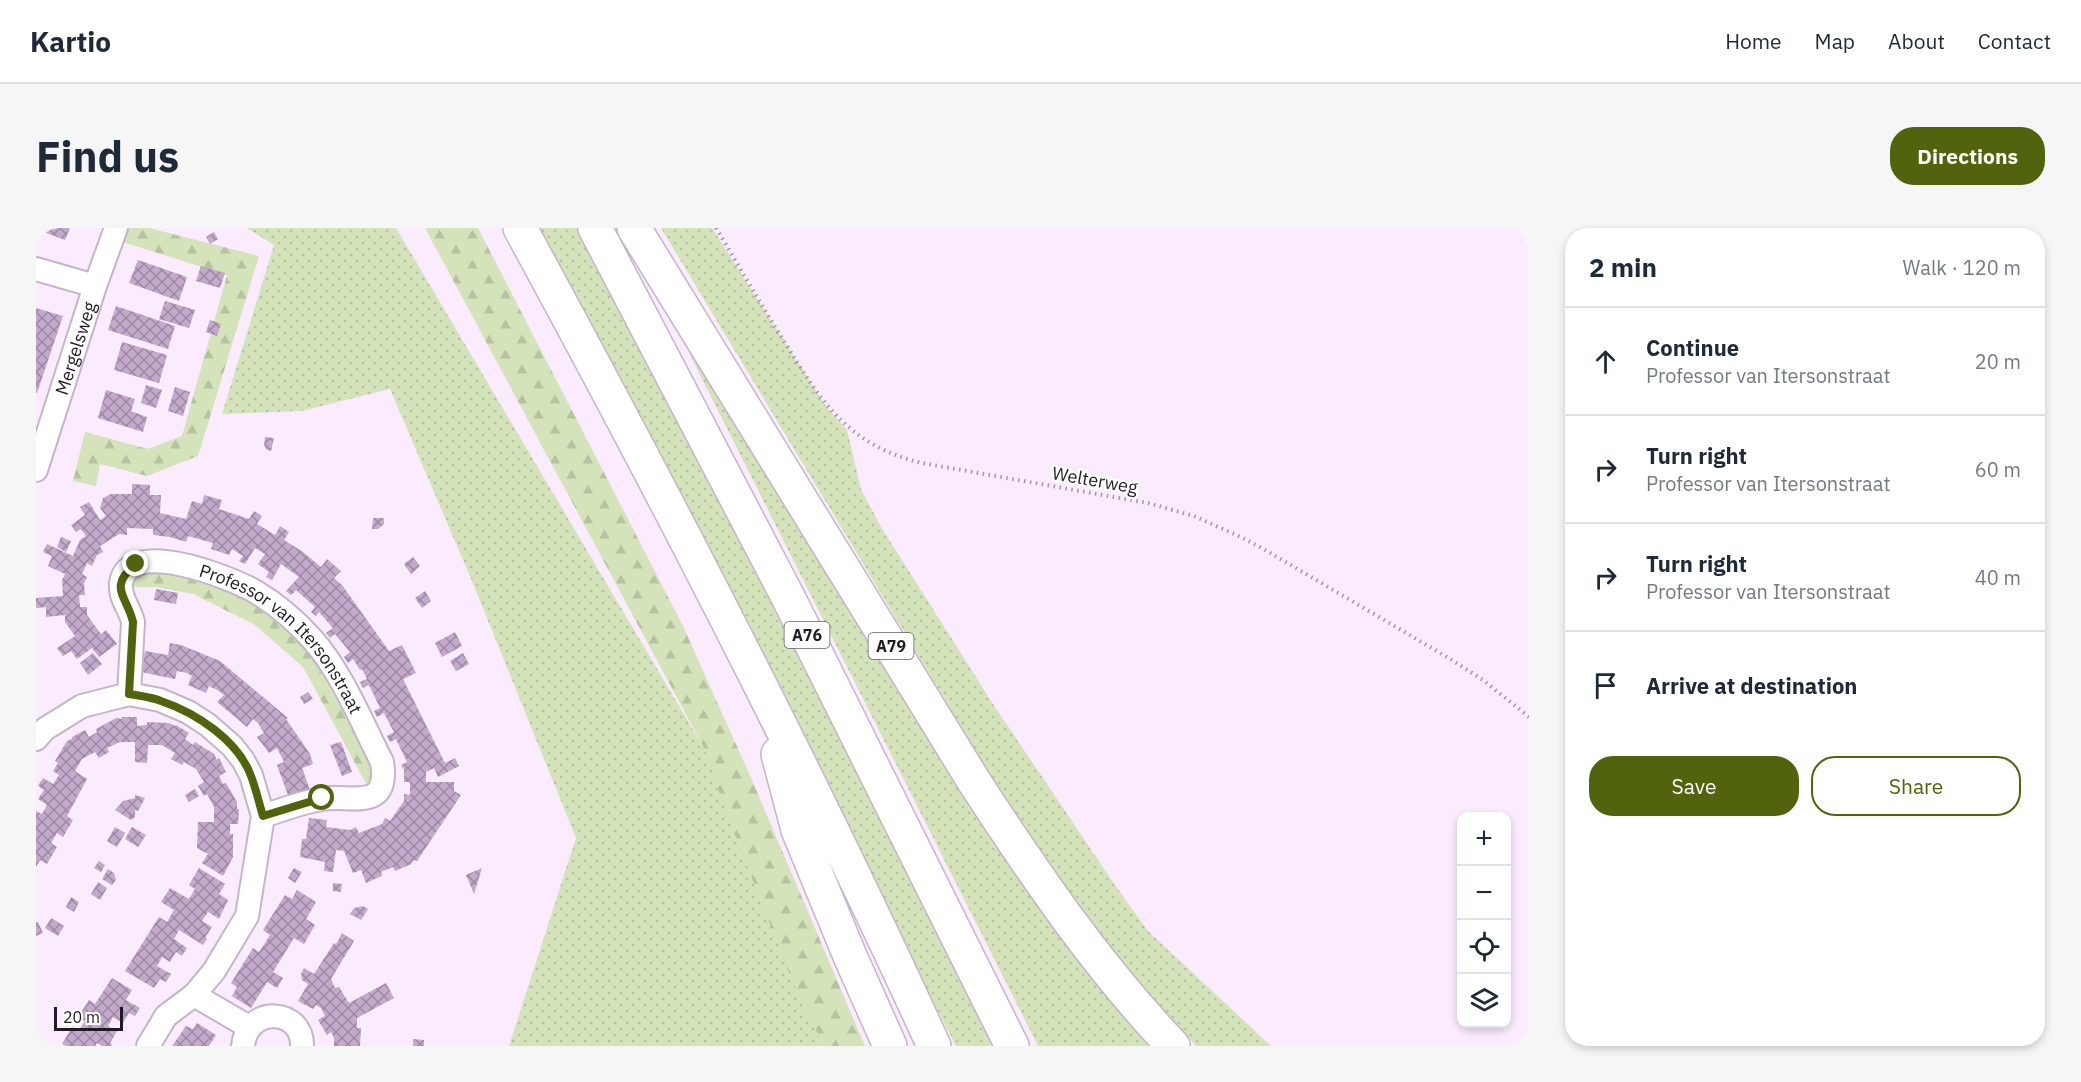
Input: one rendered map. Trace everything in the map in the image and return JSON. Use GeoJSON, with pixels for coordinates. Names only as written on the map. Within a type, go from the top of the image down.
{"type":"FeatureCollection","features":[{"type":"Feature","properties":{"kind":"highway"},"geometry":{"type":"LineString","coordinates":[[520,228],[606,387],[761,688],[844,854],[934,1046]]}},
{"type":"Feature","properties":{"kind":"highway","name":"A76"},"geometry":{"type":"LineString","coordinates":[[595,228],[789,599],[1012,1046]]}},
{"type":"Feature","properties":{"kind":"highway","name":"A79"},"geometry":{"type":"LineString","coordinates":[[634,228],[969,774],[1022,855],[1094,955],[1173,1046]]}},
{"type":"Feature","properties":{"kind":"highway"},"geometry":{"type":"LineString","coordinates":[[761,688],[798,830],[890,1046]]}},
{"type":"Feature","properties":{"kind":"street","name":"Mergelsweg"},"geometry":{"type":"LineString","coordinates":[[36,470],[116,228]]}},
{"type":"Feature","properties":{"kind":"street"},"geometry":{"type":"LineString","coordinates":[[36,269],[95,286]]}},
{"type":"Feature","properties":{"kind":"street","name":"Professor van Itersonstraat"},"geometry":{"type":"LineString","coordinates":[[129,694],[133,622],[131,612],[120,591],[121,580],[136,564],[148,561],[207,570],[248,588],[277,606],[312,639],[330,662],[382,762],[384,774],[380,786],[373,795],[362,799],[322,798],[263,816]]}},
{"type":"Feature","properties":{"kind":"street"},"geometry":{"type":"LineString","coordinates":[[36,739],[45,729],[82,706],[129,694],[160,700],[188,712],[208,725],[232,746],[251,775],[263,816],[247,916],[214,971],[194,995],[166,1016],[148,1046]]}},
{"type":"Feature","properties":{"kind":"street"},"geometry":{"type":"LineString","coordinates":[[194,995],[246,1036],[257,1020],[275,1016],[285,1018],[299,1032],[302,1046]]}},
{"type":"Feature","properties":{"kind":"path","name":"Welterweg"},"geometry":{"type":"LineString","coordinates":[[716,228],[810,384],[838,418],[868,442],[894,455],[922,463],[1123,498],[1194,516],[1259,547],[1447,657],[1483,680],[1529,717]]}},
{"type":"Feature","properties":{"kind":"green space"},"geometry":{"type":"Polygon","coordinates":[[[128,228],[149,228],[259,256],[198,456],[147,476],[100,464],[96,486],[73,481],[85,432],[148,449],[182,436],[227,275],[123,242],[128,228]]]}},
{"type":"Feature","properties":{"kind":"green space"},"geometry":{"type":"Polygon","coordinates":[[[247,228],[396,228],[704,748],[833,1046],[509,1046],[576,838],[472,581],[390,389],[302,411],[222,414],[274,245],[247,228]]]}},
{"type":"Feature","properties":{"kind":"green space"},"geometry":{"type":"Polygon","coordinates":[[[425,228],[478,228],[682,624],[752,780],[865,1046],[824,1046],[800,1000],[727,815],[704,748],[425,228]]]}},
{"type":"Feature","properties":{"kind":"green space"},"geometry":{"type":"Polygon","coordinates":[[[532,228],[580,228],[700,452],[995,1046],[956,1046],[532,228]]]}},
{"type":"Feature","properties":{"kind":"green space"},"geometry":{"type":"Polygon","coordinates":[[[661,228],[712,228],[825,405],[847,430],[861,489],[881,527],[993,704],[1117,888],[1148,931],[1271,1046],[1196,1046],[1151,998],[1078,909],[1000,791],[661,228]]]}},
{"type":"Feature","properties":{"kind":"green space"},"geometry":{"type":"Polygon","coordinates":[[[662,295],[1161,1046],[1038,1046],[693,361],[662,295]]]}},
{"type":"Feature","properties":{"kind":"green space"},"geometry":{"type":"Polygon","coordinates":[[[164,568],[229,586],[269,611],[306,646],[376,770],[376,776],[368,787],[303,667],[255,625],[193,594],[156,587],[132,587],[139,573],[164,568]]]}},
{"type":"Feature","properties":{"kind":"building"},"geometry":{"type":"Polygon","coordinates":[[[42,228],[70,228],[65,240],[41,231],[42,228]]]}},
{"type":"Feature","properties":{"kind":"building"},"geometry":{"type":"Polygon","coordinates":[[[214,232],[218,239],[210,244],[206,237],[214,232]]]}},
{"type":"Feature","properties":{"kind":"building"},"geometry":{"type":"Polygon","coordinates":[[[138,260],[187,277],[179,301],[129,283],[138,260]]]}},
{"type":"Feature","properties":{"kind":"building"},"geometry":{"type":"Polygon","coordinates":[[[201,266],[225,273],[220,288],[196,281],[201,266]]]}},
{"type":"Feature","properties":{"kind":"building"},"geometry":{"type":"Polygon","coordinates":[[[165,301],[195,310],[189,328],[159,319],[165,301]]]}},
{"type":"Feature","properties":{"kind":"building"},"geometry":{"type":"Polygon","coordinates":[[[116,306],[175,326],[168,349],[108,330],[116,306]]]}},
{"type":"Feature","properties":{"kind":"building"},"geometry":{"type":"Polygon","coordinates":[[[36,308],[63,316],[37,393],[36,393],[36,308]]]}},
{"type":"Feature","properties":{"kind":"building"},"geometry":{"type":"Polygon","coordinates":[[[210,320],[221,324],[217,336],[206,332],[210,320]]]}},
{"type":"Feature","properties":{"kind":"building"},"geometry":{"type":"Polygon","coordinates":[[[122,342],[167,355],[159,383],[114,370],[122,342]]]}},
{"type":"Feature","properties":{"kind":"building"},"geometry":{"type":"Polygon","coordinates":[[[146,385],[162,390],[156,408],[141,403],[146,385]]]}},
{"type":"Feature","properties":{"kind":"building"},"geometry":{"type":"Polygon","coordinates":[[[175,387],[190,392],[183,416],[168,411],[175,387]]]}},
{"type":"Feature","properties":{"kind":"building"},"geometry":{"type":"Polygon","coordinates":[[[106,390],[135,399],[131,411],[147,417],[143,432],[98,418],[106,390]]]}},
{"type":"Feature","properties":{"kind":"building"},"geometry":{"type":"Polygon","coordinates":[[[265,437],[274,438],[271,451],[264,445],[265,437]]]}},
{"type":"Feature","properties":{"kind":"building"},"geometry":{"type":"Polygon","coordinates":[[[132,484],[150,485],[150,495],[161,495],[160,513],[186,519],[192,501],[202,504],[204,495],[222,500],[219,509],[249,519],[254,511],[262,516],[257,524],[275,535],[280,526],[289,532],[284,540],[321,567],[327,559],[341,571],[334,578],[342,585],[389,651],[402,645],[416,673],[403,679],[445,763],[455,758],[459,766],[438,777],[434,768],[426,772],[426,782],[454,782],[454,791],[461,795],[417,861],[414,860],[411,864],[395,871],[393,867],[381,872],[382,876],[366,883],[361,870],[353,873],[344,851],[336,850],[333,872],[324,871],[325,862],[300,857],[302,839],[306,839],[309,818],[327,820],[326,827],[350,830],[356,827],[359,833],[382,824],[385,818],[390,821],[404,801],[404,794],[410,795],[410,782],[404,782],[404,770],[401,765],[407,762],[396,739],[390,742],[387,736],[394,732],[384,713],[377,717],[374,711],[380,708],[369,685],[363,688],[360,682],[367,679],[362,669],[360,670],[353,659],[348,663],[344,657],[350,652],[335,634],[330,638],[326,633],[333,628],[319,612],[316,616],[311,612],[315,607],[296,590],[291,595],[286,591],[299,577],[281,564],[272,580],[266,577],[269,572],[258,564],[265,554],[255,548],[245,564],[239,561],[243,556],[232,549],[229,555],[211,549],[213,543],[188,536],[186,542],[153,535],[153,529],[127,528],[127,535],[119,534],[100,546],[103,552],[97,555],[92,566],[87,563],[82,574],[87,577],[84,583],[85,595],[79,595],[80,607],[87,607],[87,615],[101,634],[106,630],[117,644],[99,657],[92,648],[77,659],[71,651],[63,656],[57,648],[75,636],[65,622],[65,615],[46,617],[46,607],[36,608],[36,598],[63,596],[62,580],[65,574],[48,566],[52,556],[43,552],[47,544],[73,556],[80,540],[86,536],[81,529],[76,532],[71,525],[85,515],[80,507],[89,502],[100,520],[106,516],[100,508],[103,498],[111,494],[132,494],[132,484]]]}},
{"type":"Feature","properties":{"kind":"building"},"geometry":{"type":"Polygon","coordinates":[[[373,518],[384,518],[384,524],[378,529],[372,529],[373,518]]]}},
{"type":"Feature","properties":{"kind":"building"},"geometry":{"type":"Polygon","coordinates":[[[61,537],[71,541],[66,552],[57,547],[61,537]]]}},
{"type":"Feature","properties":{"kind":"building"},"geometry":{"type":"Polygon","coordinates":[[[413,557],[420,566],[411,574],[404,564],[413,557]]]}},
{"type":"Feature","properties":{"kind":"building"},"geometry":{"type":"Polygon","coordinates":[[[156,589],[178,593],[176,604],[154,600],[156,589]]]}},
{"type":"Feature","properties":{"kind":"building"},"geometry":{"type":"Polygon","coordinates":[[[425,591],[431,601],[422,608],[415,598],[425,591]]]}},
{"type":"Feature","properties":{"kind":"building"},"geometry":{"type":"Polygon","coordinates":[[[455,632],[462,646],[442,657],[435,643],[455,632]]]}},
{"type":"Feature","properties":{"kind":"building"},"geometry":{"type":"Polygon","coordinates":[[[170,643],[181,645],[220,661],[288,718],[286,719],[310,754],[313,764],[302,768],[310,790],[289,798],[277,765],[284,762],[277,748],[269,753],[257,737],[264,733],[258,723],[253,719],[247,727],[217,702],[224,695],[219,691],[209,686],[206,693],[188,685],[192,676],[187,673],[177,671],[175,679],[141,672],[145,651],[168,655],[170,643]]]}},
{"type":"Feature","properties":{"kind":"building"},"geometry":{"type":"Polygon","coordinates":[[[93,653],[102,664],[88,675],[80,663],[93,653]]]}},
{"type":"Feature","properties":{"kind":"building"},"geometry":{"type":"Polygon","coordinates":[[[463,653],[469,664],[456,671],[450,661],[463,653]]]}},
{"type":"Feature","properties":{"kind":"building"},"geometry":{"type":"Polygon","coordinates":[[[308,692],[313,699],[304,704],[300,697],[308,692]]]}},
{"type":"Feature","properties":{"kind":"building"},"geometry":{"type":"Polygon","coordinates":[[[122,717],[137,717],[137,726],[147,725],[147,722],[176,725],[189,733],[185,739],[193,745],[195,742],[214,754],[217,760],[219,758],[226,772],[219,776],[223,784],[226,783],[239,809],[238,824],[230,824],[230,834],[233,834],[233,857],[223,876],[202,863],[208,854],[197,848],[198,822],[214,822],[214,807],[207,794],[204,796],[198,786],[204,782],[196,769],[184,762],[182,765],[171,759],[175,753],[162,745],[148,745],[147,763],[135,762],[135,742],[120,742],[107,748],[109,752],[99,758],[95,752],[82,759],[75,771],[87,779],[67,816],[73,820],[63,837],[57,833],[51,843],[57,847],[47,864],[40,860],[36,867],[36,811],[42,814],[47,805],[38,799],[44,790],[38,786],[43,778],[53,784],[59,775],[53,771],[58,763],[55,761],[67,741],[85,730],[89,737],[97,732],[96,729],[116,718],[122,719],[122,717]]]}},
{"type":"Feature","properties":{"kind":"building"},"geometry":{"type":"Polygon","coordinates":[[[341,742],[352,772],[342,776],[330,745],[341,742]]]}},
{"type":"Feature","properties":{"kind":"building"},"geometry":{"type":"Polygon","coordinates":[[[195,789],[199,796],[189,802],[185,795],[195,789]]]}},
{"type":"Feature","properties":{"kind":"building"},"geometry":{"type":"Polygon","coordinates":[[[135,795],[145,798],[138,811],[135,810],[135,817],[131,820],[115,810],[123,801],[135,798],[135,795]]]}},
{"type":"Feature","properties":{"kind":"building"},"geometry":{"type":"Polygon","coordinates":[[[115,827],[125,833],[117,847],[107,841],[115,827]]]}},
{"type":"Feature","properties":{"kind":"building"},"geometry":{"type":"Polygon","coordinates":[[[132,827],[146,835],[138,847],[125,839],[132,827]]]}},
{"type":"Feature","properties":{"kind":"building"},"geometry":{"type":"Polygon","coordinates":[[[99,861],[105,865],[101,872],[94,868],[99,861]]]}},
{"type":"Feature","properties":{"kind":"building"},"geometry":{"type":"Polygon","coordinates":[[[199,868],[225,884],[219,894],[228,900],[219,919],[208,912],[202,921],[212,927],[203,945],[179,930],[174,939],[187,948],[182,956],[176,952],[170,962],[162,957],[157,966],[171,974],[166,982],[160,979],[154,988],[125,971],[159,917],[167,922],[174,910],[161,902],[170,888],[189,899],[195,889],[189,885],[199,868]]]}},
{"type":"Feature","properties":{"kind":"building"},"geometry":{"type":"Polygon","coordinates":[[[294,868],[302,872],[295,883],[288,878],[294,868]]]}},
{"type":"Feature","properties":{"kind":"building"},"geometry":{"type":"Polygon","coordinates":[[[482,868],[474,894],[466,875],[482,868]]]}},
{"type":"Feature","properties":{"kind":"building"},"geometry":{"type":"Polygon","coordinates":[[[108,869],[114,873],[116,880],[112,885],[102,879],[108,869]]]}},
{"type":"Feature","properties":{"kind":"building"},"geometry":{"type":"Polygon","coordinates":[[[98,882],[107,888],[100,900],[91,894],[98,882]]]}},
{"type":"Feature","properties":{"kind":"building"},"geometry":{"type":"Polygon","coordinates":[[[333,883],[342,884],[341,892],[333,891],[333,883]]]}},
{"type":"Feature","properties":{"kind":"building"},"geometry":{"type":"Polygon","coordinates":[[[297,890],[316,902],[306,919],[315,925],[304,944],[294,938],[273,972],[283,978],[277,988],[267,982],[251,1008],[232,996],[237,987],[231,983],[253,948],[259,952],[270,935],[263,930],[285,895],[292,899],[297,890]]]}},
{"type":"Feature","properties":{"kind":"building"},"geometry":{"type":"Polygon","coordinates":[[[71,897],[79,902],[74,912],[66,907],[71,897]]]}},
{"type":"Feature","properties":{"kind":"building"},"geometry":{"type":"Polygon","coordinates":[[[363,906],[368,909],[361,920],[350,914],[354,908],[363,906]]]}},
{"type":"Feature","properties":{"kind":"building"},"geometry":{"type":"Polygon","coordinates":[[[51,918],[64,926],[58,936],[45,928],[51,918]]]}},
{"type":"Feature","properties":{"kind":"building"},"geometry":{"type":"Polygon","coordinates":[[[38,922],[43,933],[36,936],[36,923],[38,922]]]}},
{"type":"Feature","properties":{"kind":"building"},"geometry":{"type":"Polygon","coordinates":[[[342,933],[354,941],[331,979],[335,988],[339,987],[349,1003],[386,983],[394,998],[357,1018],[357,1028],[361,1028],[360,1046],[334,1046],[331,1032],[327,1035],[318,1020],[325,1016],[321,1008],[316,1005],[313,1009],[298,1001],[308,984],[302,980],[301,974],[304,968],[314,974],[342,933]]]}},
{"type":"Feature","properties":{"kind":"building"},"geometry":{"type":"Polygon","coordinates":[[[112,978],[132,990],[126,1000],[140,1008],[135,1016],[129,1013],[123,1023],[113,1017],[108,1026],[117,1031],[110,1043],[111,1046],[102,1046],[97,1043],[95,1046],[62,1044],[72,1027],[79,1030],[85,1021],[78,1017],[89,1000],[95,1004],[112,978]]]}},
{"type":"Feature","properties":{"kind":"building"},"geometry":{"type":"Polygon","coordinates":[[[197,1023],[216,1035],[209,1046],[172,1046],[186,1026],[193,1029],[197,1023]]]}},
{"type":"Feature","properties":{"kind":"building"},"geometry":{"type":"Polygon","coordinates":[[[413,1039],[424,1040],[424,1046],[413,1046],[413,1039]]]}},
{"type":"Feature","properties":{"kind":"route"},"geometry":{"type":"LineString","coordinates":[[136,564],[121,580],[120,591],[131,612],[133,622],[129,694],[160,700],[188,712],[208,725],[232,746],[251,775],[263,816],[322,798]]}}]}
